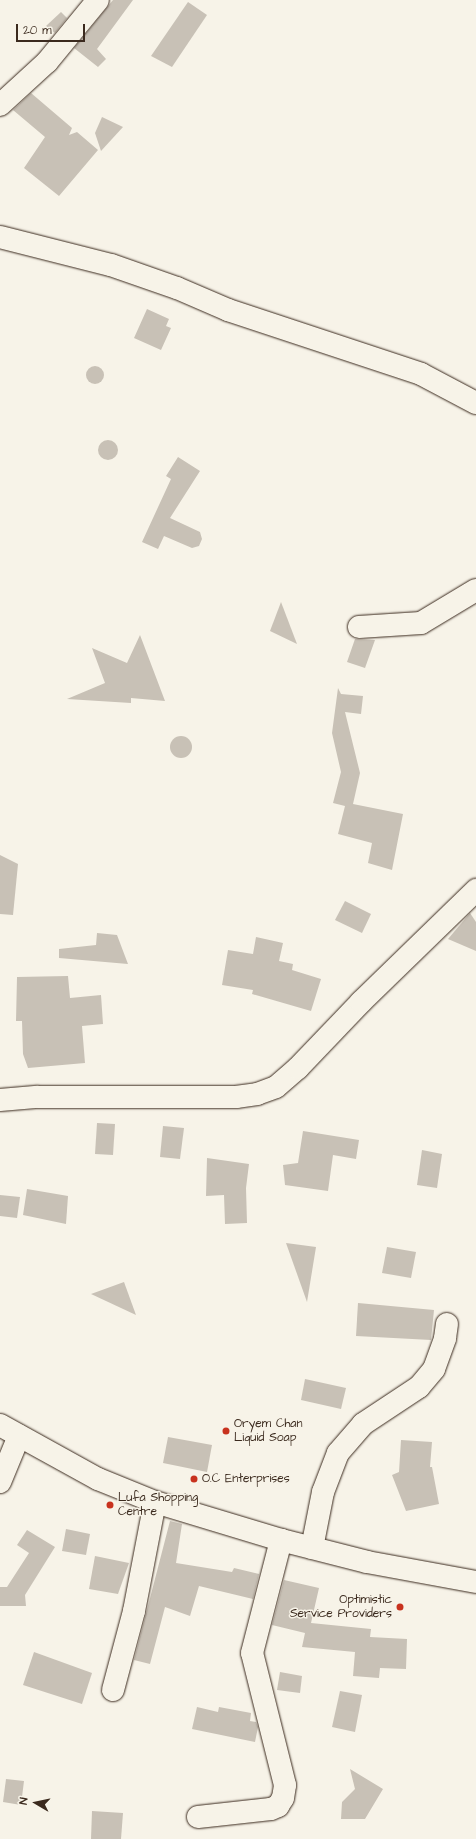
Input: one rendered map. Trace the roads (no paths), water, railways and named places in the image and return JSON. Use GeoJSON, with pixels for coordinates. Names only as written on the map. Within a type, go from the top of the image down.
{"type":"FeatureCollection","features":[{"type":"Feature","properties":{"kind":"street"},"geometry":{"type":"LineString","coordinates":[[0,105],[47,62],[98,0]]}},
{"type":"Feature","properties":{"kind":"street"},"geometry":{"type":"LineString","coordinates":[[4,244],[111,265],[177,288],[228,310],[421,374],[476,403]]}},
{"type":"Feature","properties":{"kind":"street"},"geometry":{"type":"LineString","coordinates":[[359,627],[421,624],[476,590]]}},
{"type":"Feature","properties":{"kind":"street"},"geometry":{"type":"LineString","coordinates":[[0,1100],[38,1097],[236,1097],[257,1094],[276,1086],[298,1068],[361,1002],[476,890]]}},
{"type":"Feature","properties":{"kind":"street"},"geometry":{"type":"LineString","coordinates":[[312,1548],[323,1492],[338,1453],[363,1424],[419,1387],[434,1368],[445,1338],[447,1324]]}},
{"type":"Feature","properties":{"kind":"street"},"geometry":{"type":"LineString","coordinates":[[0,1425],[98,1478],[155,1502],[312,1548],[410,1572],[476,1582]]}},
{"type":"Feature","properties":{"kind":"street"},"geometry":{"type":"LineString","coordinates":[[0,1482],[19,1436]]}},
{"type":"Feature","properties":{"kind":"street"},"geometry":{"type":"LineString","coordinates":[[113,1690],[134,1611],[155,1502]]}},
{"type":"Feature","properties":{"kind":"street"},"geometry":{"type":"LineString","coordinates":[[198,1817],[271,1809],[278,1806],[283,1798],[286,1785],[254,1671],[252,1653],[281,1540]]}},
{"type":"Feature","properties":{"kind":"place","name":"Oryem Chan Liquid Soap"},"geometry":{"type":"Point","coordinates":[226,1431]}},
{"type":"Feature","properties":{"kind":"place","name":"O.C Enterprises"},"geometry":{"type":"Point","coordinates":[194,1479]}},
{"type":"Feature","properties":{"kind":"place","name":"Lufa Shopping Centre"},"geometry":{"type":"Point","coordinates":[110,1505]}},
{"type":"Feature","properties":{"kind":"place","name":"Optimistic Service Providers"},"geometry":{"type":"Point","coordinates":[400,1607]}}]}
